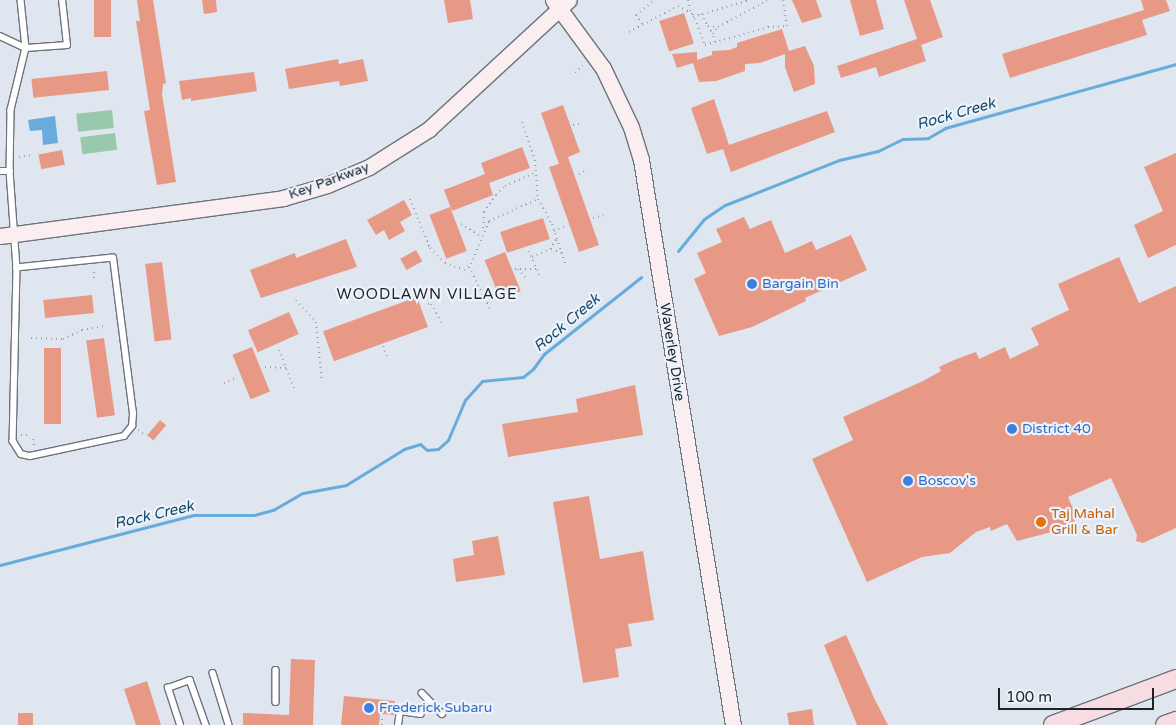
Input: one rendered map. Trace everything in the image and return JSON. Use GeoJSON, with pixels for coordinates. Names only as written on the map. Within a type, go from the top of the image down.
{"type":"FeatureCollection","features":[{"type":"Feature","properties":{"kind":"main road"},"geometry":{"type":"LineString","coordinates":[[1052,725],[1176,679]]}},
{"type":"Feature","properties":{"kind":"main road"},"geometry":{"type":"LineString","coordinates":[[1165,725],[1176,721]]}},
{"type":"Feature","properties":{"kind":"street","name":"Key Parkway"},"geometry":{"type":"LineString","coordinates":[[0,236],[283,198],[327,184],[369,167],[429,129],[561,3]]}},
{"type":"Feature","properties":{"kind":"street","name":"Waverley Drive"},"geometry":{"type":"LineString","coordinates":[[561,3],[606,75],[631,127],[640,160],[733,725]]}},
{"type":"Feature","properties":{"kind":"lane"},"geometry":{"type":"LineString","coordinates":[[17,268],[113,258],[133,414],[132,426],[124,436],[30,456],[15,448],[17,268],[10,171],[12,96],[26,48],[21,0]]}},
{"type":"Feature","properties":{"kind":"lane"},"geometry":{"type":"LineString","coordinates":[[0,36],[26,48],[68,45],[62,0]]}},
{"type":"Feature","properties":{"kind":"lane"},"geometry":{"type":"LineString","coordinates":[[0,171],[10,171]]}},
{"type":"Feature","properties":{"kind":"lane"},"geometry":{"type":"LineString","coordinates":[[276,670],[276,702]]}},
{"type":"Feature","properties":{"kind":"lane"},"geometry":{"type":"LineString","coordinates":[[213,673],[230,725]]}},
{"type":"Feature","properties":{"kind":"lane"},"geometry":{"type":"LineString","coordinates":[[180,725],[168,688],[190,680],[206,725]]}},
{"type":"Feature","properties":{"kind":"lane"},"geometry":{"type":"LineString","coordinates":[[422,693],[442,714]]}},
{"type":"Feature","properties":{"kind":"lane"},"geometry":{"type":"LineString","coordinates":[[398,725],[400,712],[421,714]]}},
{"type":"Feature","properties":{"kind":"path"},"geometry":{"type":"LineString","coordinates":[[642,25],[636,15],[654,0]]}},
{"type":"Feature","properties":{"kind":"path"},"geometry":{"type":"LineString","coordinates":[[688,0],[702,45],[768,27],[788,26],[783,0]]}},
{"type":"Feature","properties":{"kind":"path"},"geometry":{"type":"LineString","coordinates":[[694,17],[750,0]]}},
{"type":"Feature","properties":{"kind":"path"},"geometry":{"type":"LineString","coordinates":[[713,34],[718,27],[768,0]]}},
{"type":"Feature","properties":{"kind":"path"},"geometry":{"type":"LineString","coordinates":[[629,32],[675,6],[691,13]]}},
{"type":"Feature","properties":{"kind":"path"},"geometry":{"type":"LineString","coordinates":[[701,14],[713,34],[715,42]]}},
{"type":"Feature","properties":{"kind":"path"},"geometry":{"type":"LineString","coordinates":[[708,26],[718,27]]}},
{"type":"Feature","properties":{"kind":"path"},"geometry":{"type":"LineString","coordinates":[[575,73],[587,62]]}},
{"type":"Feature","properties":{"kind":"path"},"geometry":{"type":"LineString","coordinates":[[522,122],[535,160],[534,173],[538,199],[554,231],[566,263]]}},
{"type":"Feature","properties":{"kind":"path"},"geometry":{"type":"LineString","coordinates":[[573,125],[579,124]]}},
{"type":"Feature","properties":{"kind":"path"},"geometry":{"type":"LineString","coordinates":[[16,158],[31,155]]}},
{"type":"Feature","properties":{"kind":"path"},"geometry":{"type":"LineString","coordinates":[[578,174],[585,171]]}},
{"type":"Feature","properties":{"kind":"path"},"geometry":{"type":"LineString","coordinates":[[410,199],[434,253],[451,267],[464,270],[469,267],[481,236],[484,212],[496,195],[505,186],[534,173]]}},
{"type":"Feature","properties":{"kind":"path"},"geometry":{"type":"LineString","coordinates":[[483,230],[492,218],[538,199]]}},
{"type":"Feature","properties":{"kind":"path"},"geometry":{"type":"LineString","coordinates":[[593,218],[604,215]]}},
{"type":"Feature","properties":{"kind":"path"},"geometry":{"type":"LineString","coordinates":[[461,224],[481,236]]}},
{"type":"Feature","properties":{"kind":"path"},"geometry":{"type":"LineString","coordinates":[[554,231],[564,227]]}},
{"type":"Feature","properties":{"kind":"path"},"geometry":{"type":"LineString","coordinates":[[532,257],[550,249],[557,238]]}},
{"type":"Feature","properties":{"kind":"path"},"geometry":{"type":"LineString","coordinates":[[550,249],[561,252]]}},
{"type":"Feature","properties":{"kind":"path"},"geometry":{"type":"LineString","coordinates":[[530,251],[539,275]]}},
{"type":"Feature","properties":{"kind":"path"},"geometry":{"type":"LineString","coordinates":[[469,267],[490,309]]}},
{"type":"Feature","properties":{"kind":"path"},"geometry":{"type":"LineString","coordinates":[[94,268],[94,278]]}},
{"type":"Feature","properties":{"kind":"path"},"geometry":{"type":"LineString","coordinates":[[528,280],[516,268],[537,269]]}},
{"type":"Feature","properties":{"kind":"path"},"geometry":{"type":"LineString","coordinates":[[296,300],[316,322],[322,382]]}},
{"type":"Feature","properties":{"kind":"path"},"geometry":{"type":"LineString","coordinates":[[423,302],[431,304],[442,326]]}},
{"type":"Feature","properties":{"kind":"path"},"geometry":{"type":"LineString","coordinates":[[32,338],[63,339],[82,330],[105,326]]}},
{"type":"Feature","properties":{"kind":"path"},"geometry":{"type":"LineString","coordinates":[[383,346],[387,356]]}},
{"type":"Feature","properties":{"kind":"path"},"geometry":{"type":"LineString","coordinates":[[279,350],[294,388]]}},
{"type":"Feature","properties":{"kind":"path"},"geometry":{"type":"LineString","coordinates":[[265,367],[286,368]]}},
{"type":"Feature","properties":{"kind":"path"},"geometry":{"type":"LineString","coordinates":[[224,383],[238,377]]}},
{"type":"Feature","properties":{"kind":"path"},"geometry":{"type":"LineString","coordinates":[[138,430],[146,436]]}},
{"type":"Feature","properties":{"kind":"path"},"geometry":{"type":"LineString","coordinates":[[19,436],[30,435]]}},
{"type":"Feature","properties":{"kind":"path"},"geometry":{"type":"LineString","coordinates":[[33,439],[35,448]]}},
{"type":"Feature","properties":{"kind":"path"},"geometry":{"type":"LineString","coordinates":[[382,718],[382,725]]}},
{"type":"Feature","properties":{"kind":"green space"},"geometry":{"type":"Polygon","coordinates":[[[112,110],[114,128],[78,132],[76,114],[112,110]]]}},
{"type":"Feature","properties":{"kind":"green space"},"geometry":{"type":"Polygon","coordinates":[[[115,133],[117,150],[82,154],[80,137],[115,133]]]}},
{"type":"Feature","properties":{"kind":"water"},"geometry":{"type":"Polygon","coordinates":[[[55,116],[58,143],[43,145],[42,130],[30,131],[28,120],[55,116]]]}},
{"type":"Feature","properties":{"kind":"building"},"geometry":{"type":"Polygon","coordinates":[[[94,0],[111,0],[111,37],[94,37],[94,0]]]}},
{"type":"Feature","properties":{"kind":"building"},"geometry":{"type":"Polygon","coordinates":[[[137,0],[153,0],[166,83],[163,84],[162,94],[176,182],[157,185],[144,111],[150,110],[136,21],[140,21],[137,0]]]}},
{"type":"Feature","properties":{"kind":"building"},"geometry":{"type":"Polygon","coordinates":[[[202,0],[216,0],[217,12],[204,14],[202,0]]]}},
{"type":"Feature","properties":{"kind":"building"},"geometry":{"type":"Polygon","coordinates":[[[444,0],[470,0],[473,19],[448,23],[444,0]]]}},
{"type":"Feature","properties":{"kind":"building"},"geometry":{"type":"Polygon","coordinates":[[[792,0],[816,0],[822,17],[802,23],[792,0]]]}},
{"type":"Feature","properties":{"kind":"building"},"geometry":{"type":"Polygon","coordinates":[[[850,0],[876,0],[884,29],[860,36],[850,0]]]}},
{"type":"Feature","properties":{"kind":"building"},"geometry":{"type":"Polygon","coordinates":[[[904,0],[930,0],[943,37],[921,45],[926,61],[879,77],[876,67],[841,78],[837,66],[917,39],[904,0]]]}},
{"type":"Feature","properties":{"kind":"building"},"geometry":{"type":"Polygon","coordinates":[[[1141,0],[1166,0],[1170,11],[1142,20],[1147,35],[1010,78],[1002,54],[1144,10],[1141,0]]]}},
{"type":"Feature","properties":{"kind":"building"},"geometry":{"type":"Polygon","coordinates":[[[684,13],[694,43],[669,51],[659,21],[684,13]]]}},
{"type":"Feature","properties":{"kind":"building"},"geometry":{"type":"Polygon","coordinates":[[[782,29],[789,51],[805,46],[814,66],[815,84],[794,92],[785,67],[785,54],[760,63],[745,64],[745,71],[716,81],[699,82],[693,63],[677,68],[672,54],[697,52],[697,60],[712,55],[712,51],[729,50],[737,47],[737,43],[782,29]]]}},
{"type":"Feature","properties":{"kind":"building"},"geometry":{"type":"Polygon","coordinates":[[[338,59],[339,64],[363,59],[368,81],[340,86],[339,81],[289,89],[285,69],[338,59]]]}},
{"type":"Feature","properties":{"kind":"building"},"geometry":{"type":"Polygon","coordinates":[[[107,71],[109,90],[33,98],[31,79],[107,71]]]}},
{"type":"Feature","properties":{"kind":"building"},"geometry":{"type":"Polygon","coordinates":[[[254,72],[257,91],[191,101],[191,98],[182,100],[179,81],[254,72]]]}},
{"type":"Feature","properties":{"kind":"building"},"geometry":{"type":"Polygon","coordinates":[[[714,99],[729,145],[827,111],[835,132],[731,172],[723,149],[707,154],[691,108],[714,99]]]}},
{"type":"Feature","properties":{"kind":"building"},"geometry":{"type":"Polygon","coordinates":[[[563,105],[580,152],[568,157],[599,245],[579,252],[549,167],[559,164],[541,113],[563,105]]]}},
{"type":"Feature","properties":{"kind":"building"},"geometry":{"type":"Polygon","coordinates":[[[522,147],[530,168],[489,183],[493,195],[452,211],[444,190],[485,174],[481,163],[522,147]]]}},
{"type":"Feature","properties":{"kind":"building"},"geometry":{"type":"Polygon","coordinates":[[[62,150],[65,165],[41,169],[38,155],[62,150]]]}},
{"type":"Feature","properties":{"kind":"building"},"geometry":{"type":"Polygon","coordinates":[[[1176,153],[1176,245],[1148,258],[1134,225],[1163,211],[1144,167],[1176,153]]]}},
{"type":"Feature","properties":{"kind":"building"},"geometry":{"type":"Polygon","coordinates":[[[404,200],[412,215],[400,222],[405,231],[389,240],[384,230],[376,235],[367,220],[404,200]]]}},
{"type":"Feature","properties":{"kind":"building"},"geometry":{"type":"Polygon","coordinates":[[[450,207],[467,251],[446,259],[429,215],[450,207]]]}},
{"type":"Feature","properties":{"kind":"building"},"geometry":{"type":"Polygon","coordinates":[[[744,217],[750,229],[771,220],[785,253],[812,241],[816,250],[851,235],[867,270],[805,298],[806,301],[752,327],[719,336],[694,279],[706,273],[697,253],[722,242],[716,229],[744,217]]]}},
{"type":"Feature","properties":{"kind":"building"},"geometry":{"type":"Polygon","coordinates":[[[543,218],[550,239],[507,253],[500,232],[543,218]]]}},
{"type":"Feature","properties":{"kind":"building"},"geometry":{"type":"Polygon","coordinates":[[[346,239],[357,267],[261,298],[250,270],[295,253],[296,258],[346,239]]]}},
{"type":"Feature","properties":{"kind":"building"},"geometry":{"type":"Polygon","coordinates":[[[416,250],[422,261],[407,270],[400,259],[416,250]]]}},
{"type":"Feature","properties":{"kind":"building"},"geometry":{"type":"Polygon","coordinates":[[[505,252],[521,291],[500,299],[485,260],[505,252]]]}},
{"type":"Feature","properties":{"kind":"building","name":"District 40"},"geometry":{"type":"Polygon","coordinates":[[[1119,257],[1139,303],[1176,286],[1176,528],[1143,543],[1136,541],[1137,535],[1111,478],[1068,497],[1076,516],[1073,517],[1075,521],[1048,533],[1017,541],[1007,524],[991,531],[990,527],[976,532],[950,553],[922,557],[867,582],[812,459],[853,440],[843,417],[923,381],[941,371],[939,367],[954,360],[976,352],[979,359],[1005,347],[1010,359],[1039,345],[1031,328],[1069,310],[1058,284],[1119,257]]]}},
{"type":"Feature","properties":{"kind":"building"},"geometry":{"type":"Polygon","coordinates":[[[162,262],[172,339],[155,341],[145,264],[162,262]]]}},
{"type":"Feature","properties":{"kind":"building"},"geometry":{"type":"Polygon","coordinates":[[[92,295],[94,313],[45,318],[43,300],[92,295]]]}},
{"type":"Feature","properties":{"kind":"building"},"geometry":{"type":"Polygon","coordinates":[[[417,297],[428,327],[334,361],[323,331],[417,297]]]}},
{"type":"Feature","properties":{"kind":"building"},"geometry":{"type":"Polygon","coordinates":[[[289,312],[299,334],[258,352],[248,330],[289,312]]]}},
{"type":"Feature","properties":{"kind":"building"},"geometry":{"type":"Polygon","coordinates":[[[104,338],[115,415],[97,418],[86,341],[104,338]]]}},
{"type":"Feature","properties":{"kind":"building"},"geometry":{"type":"Polygon","coordinates":[[[252,347],[270,392],[251,399],[233,355],[252,347]]]}},
{"type":"Feature","properties":{"kind":"building"},"geometry":{"type":"Polygon","coordinates":[[[44,348],[61,348],[61,424],[44,424],[44,348]]]}},
{"type":"Feature","properties":{"kind":"building"},"geometry":{"type":"Polygon","coordinates":[[[635,385],[643,435],[508,457],[502,424],[578,412],[576,399],[635,385]]]}},
{"type":"Feature","properties":{"kind":"building"},"geometry":{"type":"Polygon","coordinates":[[[160,420],[166,425],[153,440],[147,435],[160,420]]]}},
{"type":"Feature","properties":{"kind":"building"},"geometry":{"type":"Polygon","coordinates":[[[589,496],[600,559],[643,551],[654,620],[628,624],[632,646],[615,649],[619,677],[583,683],[553,502],[589,496]]]}},
{"type":"Feature","properties":{"kind":"building"},"geometry":{"type":"Polygon","coordinates":[[[498,536],[505,575],[456,582],[453,559],[474,555],[472,541],[498,536]]]}},
{"type":"Feature","properties":{"kind":"building"},"geometry":{"type":"Polygon","coordinates":[[[846,635],[888,725],[857,725],[824,645],[846,635]]]}},
{"type":"Feature","properties":{"kind":"building"},"geometry":{"type":"Polygon","coordinates":[[[291,659],[315,660],[313,725],[243,725],[243,713],[289,715],[291,659]]]}},
{"type":"Feature","properties":{"kind":"building"},"geometry":{"type":"Polygon","coordinates":[[[147,681],[161,725],[136,725],[124,689],[147,681]]]}},
{"type":"Feature","properties":{"kind":"building","name":"Frederick Subaru"},"geometry":{"type":"Polygon","coordinates":[[[344,696],[395,701],[394,715],[380,714],[379,725],[341,725],[344,696]]]}},
{"type":"Feature","properties":{"kind":"building"},"geometry":{"type":"Polygon","coordinates":[[[812,709],[814,725],[789,725],[787,713],[812,709]]]}},
{"type":"Feature","properties":{"kind":"building"},"geometry":{"type":"Polygon","coordinates":[[[18,713],[33,713],[33,725],[18,725],[18,713]]]}},
{"type":"Feature","properties":{"kind":"waterway","name":"Rock Creek"},"geometry":{"type":"LineString","coordinates":[[678,251],[704,219],[725,205],[839,160],[878,151],[903,139],[928,138],[945,128],[1176,64]]}},
{"type":"Feature","properties":{"kind":"waterway","name":"Rock Creek"},"geometry":{"type":"LineString","coordinates":[[0,565],[194,515],[254,515],[273,510],[303,493],[346,485],[404,449],[420,444],[427,450],[438,449],[448,440],[465,400],[482,381],[523,377],[533,369],[544,354],[641,277]]}},
{"type":"Feature","properties":{"kind":"place","name":"Bargain Bin"},"geometry":{"type":"Point","coordinates":[752,284]}},
{"type":"Feature","properties":{"kind":"place","name":"District 40"},"geometry":{"type":"Point","coordinates":[1012,429]}},
{"type":"Feature","properties":{"kind":"place","name":"Boscov's"},"geometry":{"type":"Point","coordinates":[908,481]}},
{"type":"Feature","properties":{"kind":"place","name":"Taj Mahal Grill & Bar"},"geometry":{"type":"Point","coordinates":[1041,522]}},
{"type":"Feature","properties":{"kind":"place","name":"Frederick Subaru"},"geometry":{"type":"Point","coordinates":[369,708]}},
{"type":"Feature","properties":{"kind":"district","name":"WOODLAWN VILLAGE"},"geometry":{"type":"Point","coordinates":[427,295]}}]}
